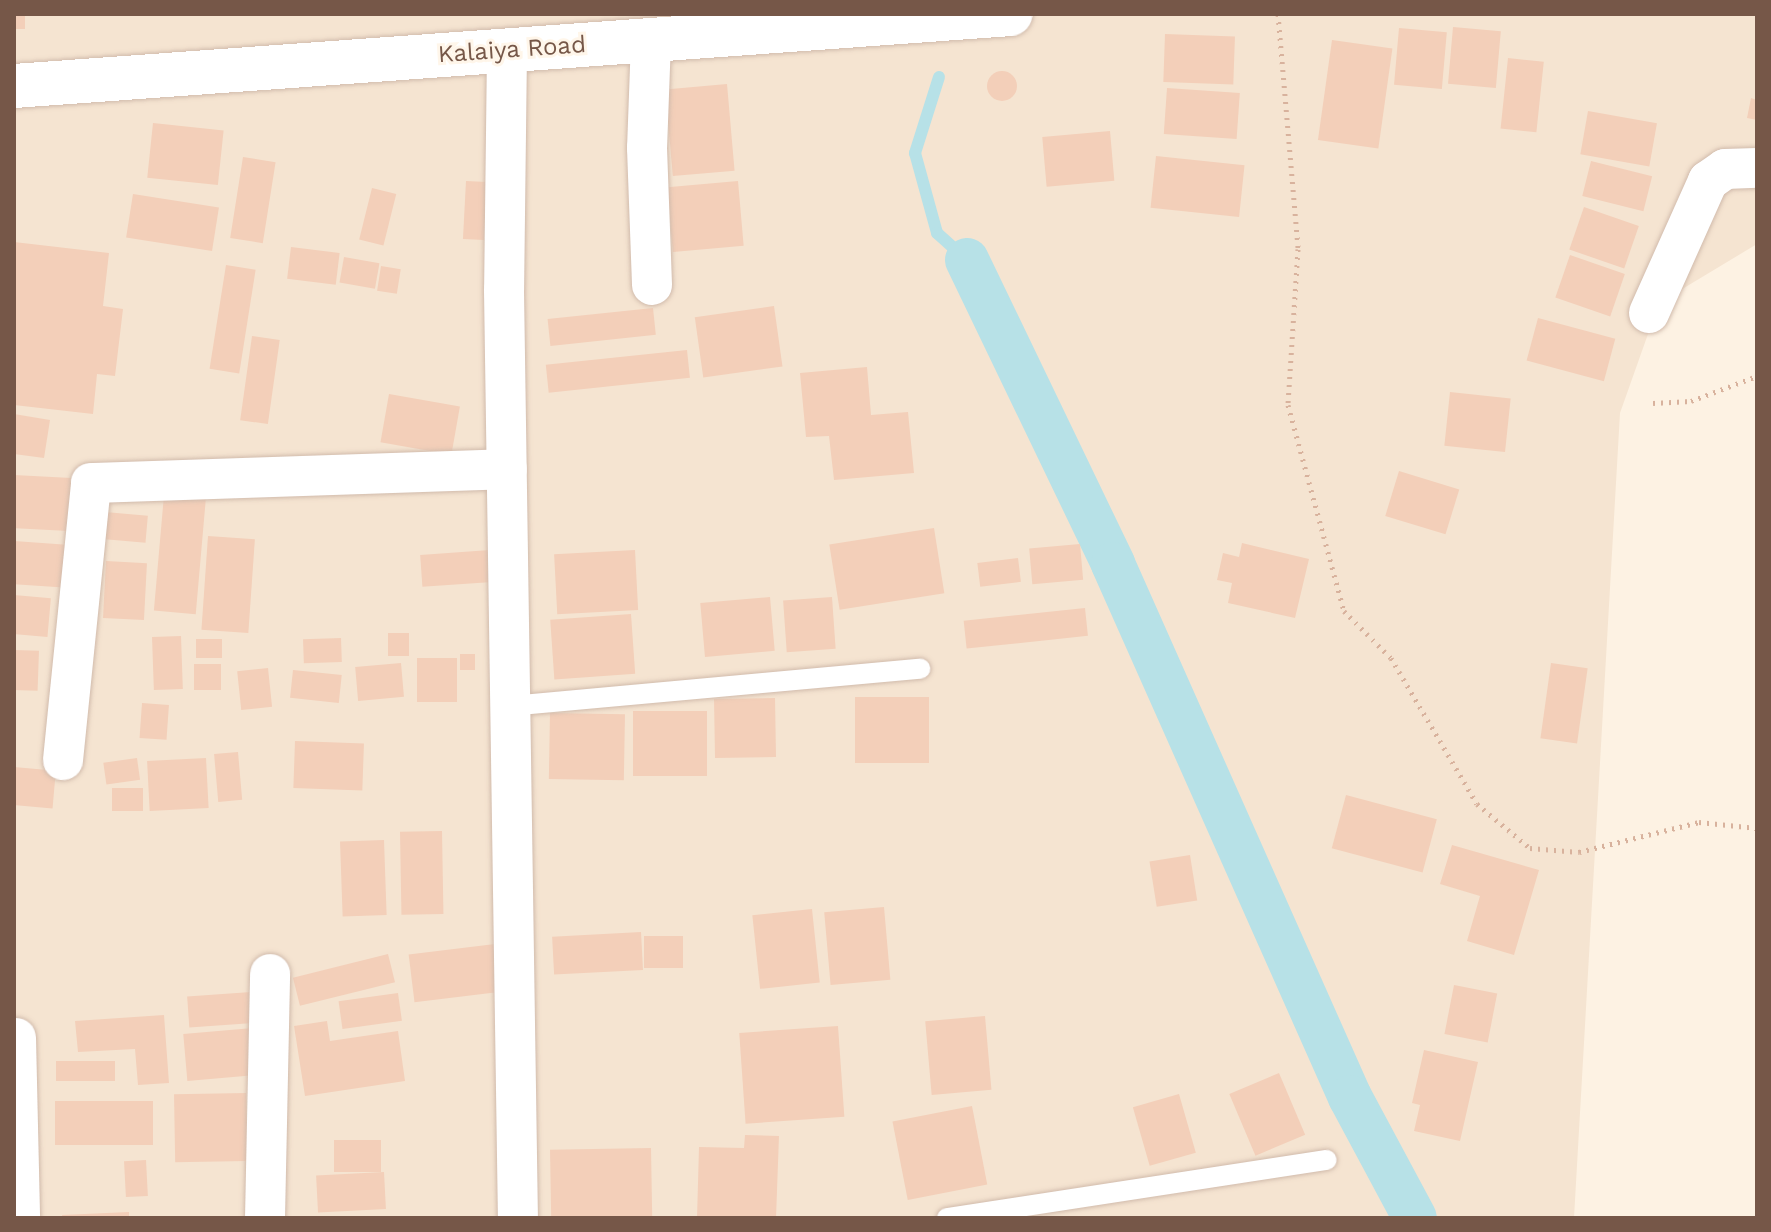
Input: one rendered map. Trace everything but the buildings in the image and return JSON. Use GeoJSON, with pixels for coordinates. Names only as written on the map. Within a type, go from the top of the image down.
{"type":"FeatureCollection","features":[{"type":"Feature","properties":{"kind":"main road","name":"Kalaiya Road"},"geometry":{"type":"LineString","coordinates":[[14,86],[651,40],[868,20],[1010,14]]}},
{"type":"Feature","properties":{"kind":"street"},"geometry":{"type":"LineString","coordinates":[[651,40],[647,148],[652,285]]}},
{"type":"Feature","properties":{"kind":"street"},"geometry":{"type":"LineString","coordinates":[[507,51],[507,469],[518,1218]]}},
{"type":"Feature","properties":{"kind":"street"},"geometry":{"type":"LineString","coordinates":[[1649,313],[1708,181],[1725,169],[1757,168]]}},
{"type":"Feature","properties":{"kind":"street"},"geometry":{"type":"LineString","coordinates":[[63,760],[91,483],[507,469]]}},
{"type":"Feature","properties":{"kind":"street"},"geometry":{"type":"LineString","coordinates":[[265,1218],[270,974]]}},
{"type":"Feature","properties":{"kind":"street"},"geometry":{"type":"LineString","coordinates":[[16,1038],[20,1218]]}},
{"type":"Feature","properties":{"kind":"lane"},"geometry":{"type":"LineString","coordinates":[[510,706],[920,669]]}},
{"type":"Feature","properties":{"kind":"lane"},"geometry":{"type":"LineString","coordinates":[[947,1218],[1327,1160]]}},
{"type":"Feature","properties":{"kind":"path"},"geometry":{"type":"LineString","coordinates":[[1278,14],[1298,249],[1288,405],[1344,611],[1391,658],[1477,804],[1530,848],[1579,852],[1699,822],[1757,828]]}},
{"type":"Feature","properties":{"kind":"path"},"geometry":{"type":"LineString","coordinates":[[1653,403],[1691,401],[1757,376]]}},
{"type":"Feature","properties":{"kind":"shaded area"},"geometry":{"type":"Polygon","coordinates":[[[14,14],[1757,14],[1757,244],[1659,303],[1620,413],[1574,1218],[14,1218],[14,14]]]}},
{"type":"Feature","properties":{"kind":"waterway"},"geometry":{"type":"LineString","coordinates":[[939,77],[915,153],[937,233],[967,260]]}},
{"type":"Feature","properties":{"kind":"waterway"},"geometry":{"type":"LineString","coordinates":[[967,260],[1113,564],[1350,1097],[1415,1218]]}}]}
